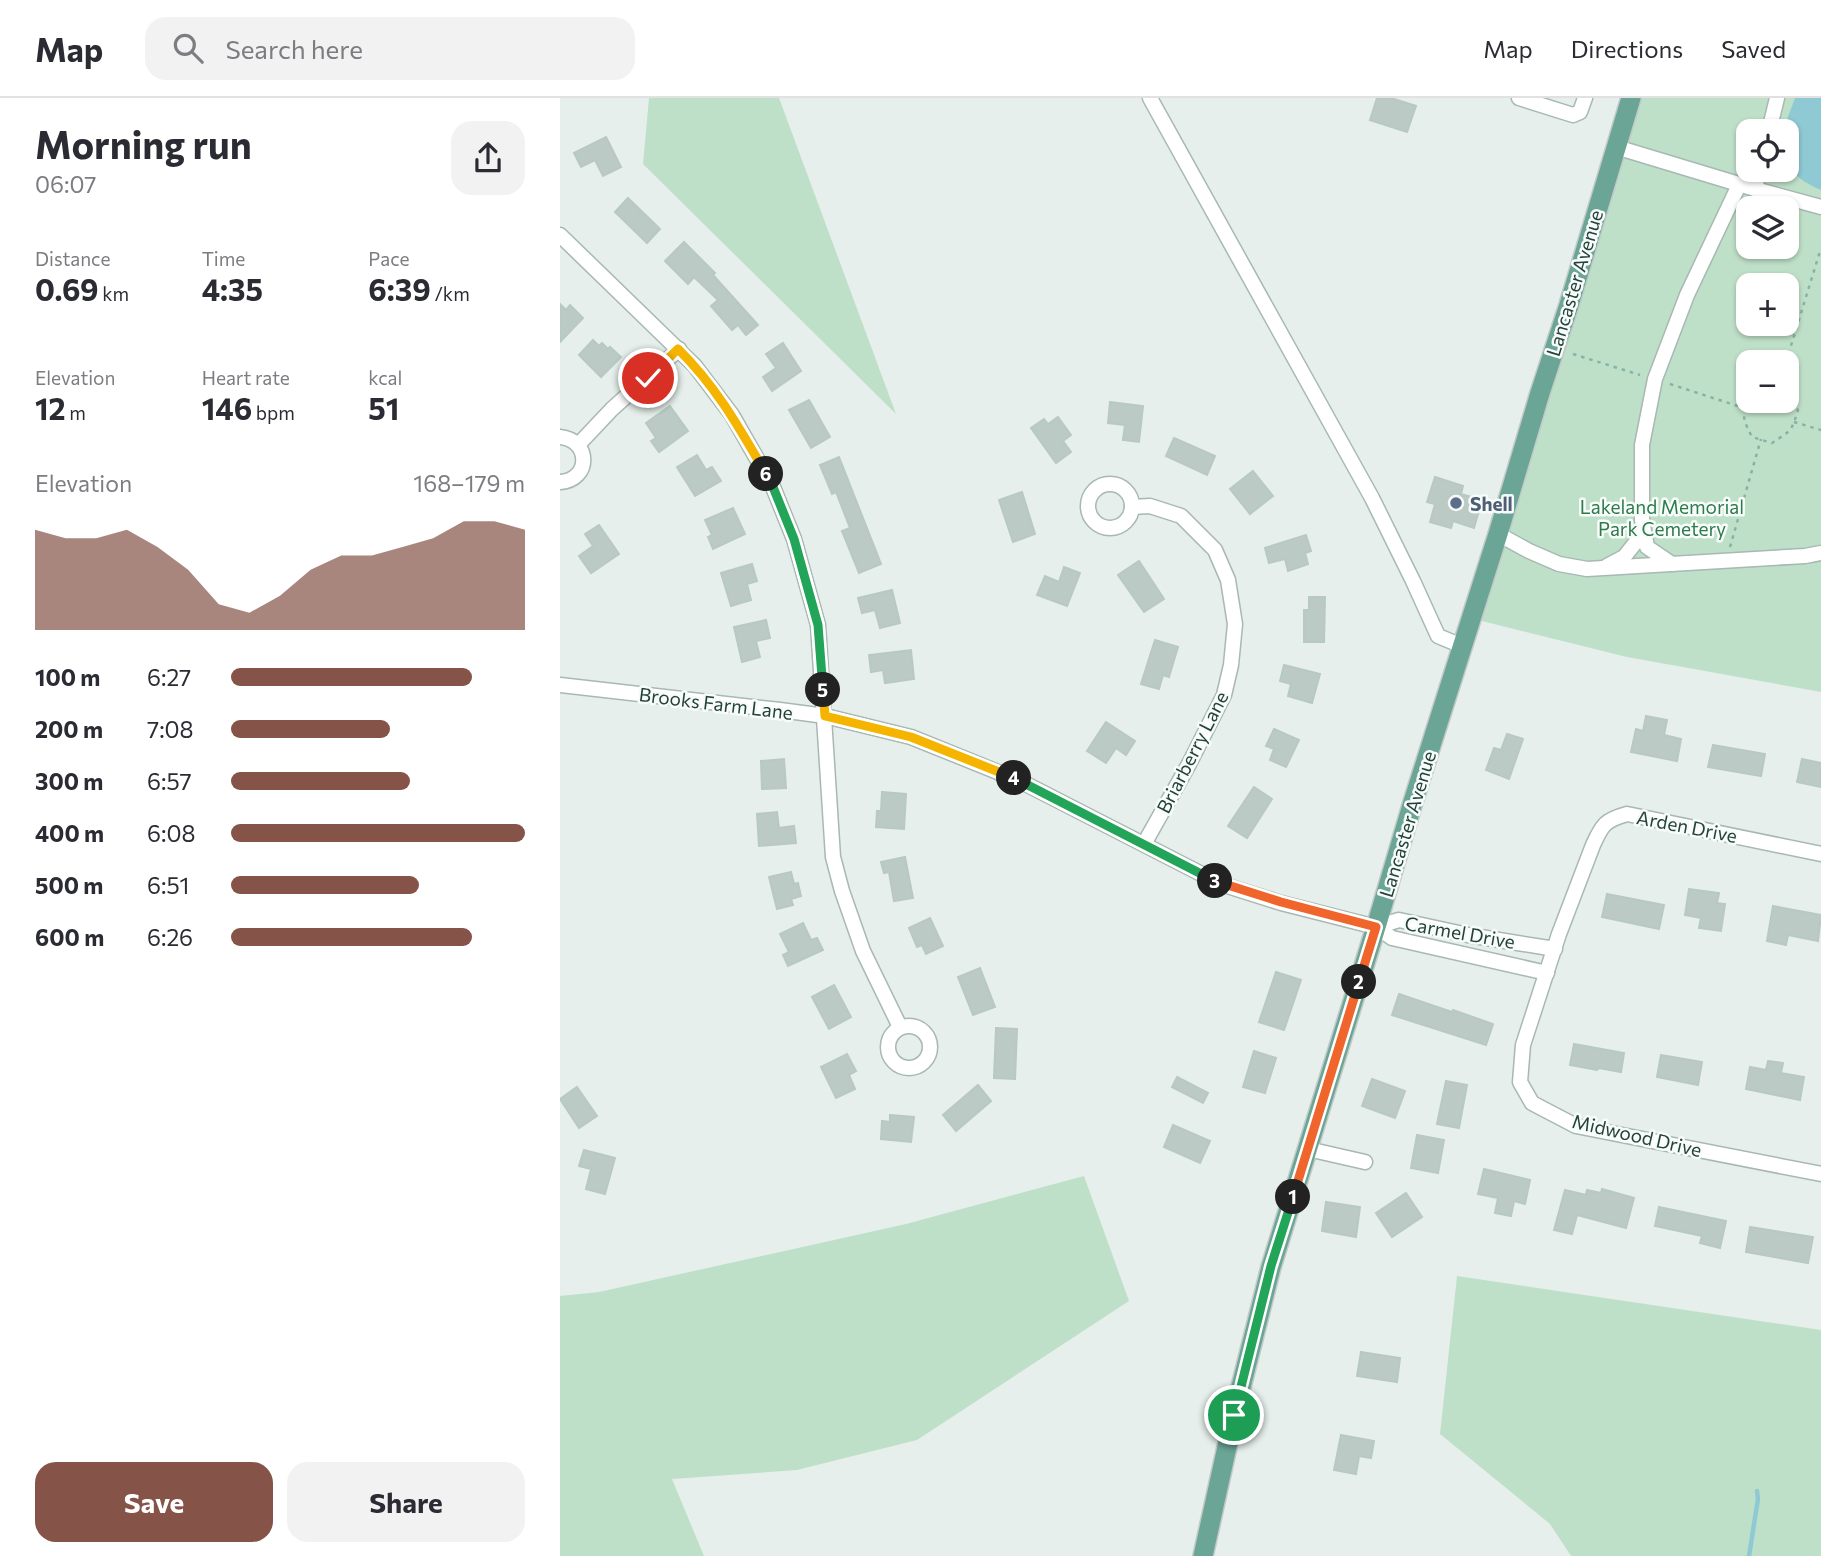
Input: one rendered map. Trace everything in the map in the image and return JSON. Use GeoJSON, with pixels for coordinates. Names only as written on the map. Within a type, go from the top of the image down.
{"type":"FeatureCollection","features":[{"type":"Feature","properties":{"kind":"main road","name":"Lancaster Avenue"},"geometry":{"type":"LineString","coordinates":[[1203,1556],[1271,1266],[1631,98]]}},
{"type":"Feature","properties":{"kind":"street"},"geometry":{"type":"LineString","coordinates":[[1150,98],[1371,498],[1438,636],[1462,646]]}},
{"type":"Feature","properties":{"kind":"street"},"geometry":{"type":"LineString","coordinates":[[1519,98],[1573,115],[1580,112],[1585,98]]}},
{"type":"Feature","properties":{"kind":"street"},"geometry":{"type":"LineString","coordinates":[[1772,119],[1777,98]]}},
{"type":"Feature","properties":{"kind":"street"},"geometry":{"type":"LineString","coordinates":[[1616,147],[1821,207]]}},
{"type":"Feature","properties":{"kind":"street"},"geometry":{"type":"LineString","coordinates":[[1755,189],[1756,182]]}},
{"type":"Feature","properties":{"kind":"street"},"geometry":{"type":"LineString","coordinates":[[1672,564],[1647,547],[1642,520],[1642,445],[1656,379],[1687,295],[1739,185]]}},
{"type":"Feature","properties":{"kind":"street"},"geometry":{"type":"LineString","coordinates":[[560,235],[695,366],[732,415],[773,487],[794,539],[818,625],[833,857],[863,951],[900,1027]]}},
{"type":"Feature","properties":{"kind":"street"},"geometry":{"type":"LineString","coordinates":[[578,445],[612,409],[678,349]]}},
{"type":"Feature","properties":{"kind":"street"},"geometry":{"type":"LineString","coordinates":[[560,437],[572,440],[582,452],[582,467],[578,474],[572,479],[560,482]]}},
{"type":"Feature","properties":{"kind":"street","name":"Briarberry Lane"},"geometry":{"type":"LineString","coordinates":[[1132,507],[1150,506],[1181,516],[1215,550],[1228,580],[1235,624],[1231,665],[1224,695],[1144,844]]}},
{"type":"Feature","properties":{"kind":"street"},"geometry":{"type":"LineString","coordinates":[[1602,569],[1624,557],[1644,532]]}},
{"type":"Feature","properties":{"kind":"street"},"geometry":{"type":"LineString","coordinates":[[1498,534],[1559,564],[1587,569],[1821,553]]}},
{"type":"Feature","properties":{"kind":"street","name":"Brooks Farm Lane"},"geometry":{"type":"LineString","coordinates":[[560,685],[825,716],[911,737],[1020,781],[1221,884],[1376,927]]}},
{"type":"Feature","properties":{"kind":"street","name":"Arden Drive"},"geometry":{"type":"LineString","coordinates":[[1555,949],[1600,830],[1612,818],[1627,814],[1821,854]]}},
{"type":"Feature","properties":{"kind":"street","name":"Carmel Drive"},"geometry":{"type":"LineString","coordinates":[[1376,927],[1399,920],[1468,935],[1555,949]]}},
{"type":"Feature","properties":{"kind":"street","name":"Carmel Drive"},"geometry":{"type":"LineString","coordinates":[[1376,927],[1392,938],[1547,973]]}},
{"type":"Feature","properties":{"kind":"street","name":"Midwood Drive"},"geometry":{"type":"LineString","coordinates":[[1555,949],[1523,1045],[1520,1082],[1532,1103],[1576,1125],[1821,1174]]}},
{"type":"Feature","properties":{"kind":"street"},"geometry":{"type":"LineString","coordinates":[[1308,1149],[1365,1162]]}},
{"type":"Feature","properties":{"kind":"path"},"geometry":{"type":"LineString","coordinates":[[1790,350],[1821,248]]}},
{"type":"Feature","properties":{"kind":"path"},"geometry":{"type":"LineString","coordinates":[[1744,413],[1743,420],[1752,437],[1772,443],[1791,430],[1797,413]]}},
{"type":"Feature","properties":{"kind":"path"},"geometry":{"type":"LineString","coordinates":[[1794,422],[1821,430]]}},
{"type":"Feature","properties":{"kind":"path"},"geometry":{"type":"LineString","coordinates":[[1726,561],[1761,439]]}},
{"type":"Feature","properties":{"kind":"green space"},"geometry":{"type":"Polygon","coordinates":[[[649,98],[779,98],[896,414],[643,164],[649,98]]]}},
{"type":"Feature","properties":{"kind":"green space","name":"Lakeland Memorial Park Cemetery"},"geometry":{"type":"Polygon","coordinates":[[[1638,98],[1821,98],[1821,692],[1627,657],[1478,620],[1638,98]]]}},
{"type":"Feature","properties":{"kind":"green space"},"geometry":{"type":"Polygon","coordinates":[[[1084,1176],[1129,1301],[917,1440],[797,1470],[672,1479],[704,1556],[560,1556],[560,1296],[599,1292],[906,1224],[1084,1176]]]}},
{"type":"Feature","properties":{"kind":"green space"},"geometry":{"type":"Polygon","coordinates":[[[1457,1276],[1821,1330],[1821,1556],[1571,1556],[1550,1524],[1440,1434],[1457,1276]]]}},
{"type":"Feature","properties":{"kind":"water"},"geometry":{"type":"Polygon","coordinates":[[[1795,98],[1821,98],[1821,190],[1799,177],[1799,119],[1787,119],[1795,98]]]}},
{"type":"Feature","properties":{"kind":"building"},"geometry":{"type":"Polygon","coordinates":[[[1377,98],[1391,98],[1416,106],[1407,132],[1370,120],[1377,98]]]}},
{"type":"Feature","properties":{"kind":"building"},"geometry":{"type":"Polygon","coordinates":[[[606,137],[621,167],[603,176],[595,160],[581,167],[574,153],[606,137]]]}},
{"type":"Feature","properties":{"kind":"building"},"geometry":{"type":"Polygon","coordinates":[[[628,198],[660,229],[647,243],[615,212],[628,198]]]}},
{"type":"Feature","properties":{"kind":"building"},"geometry":{"type":"Polygon","coordinates":[[[684,242],[715,273],[713,275],[758,325],[746,335],[738,325],[732,330],[711,306],[718,300],[694,277],[688,284],[665,261],[684,242]]]}},
{"type":"Feature","properties":{"kind":"building"},"geometry":{"type":"Polygon","coordinates":[[[560,304],[566,310],[570,305],[583,318],[560,342],[560,304]]]}},
{"type":"Feature","properties":{"kind":"building"},"geometry":{"type":"Polygon","coordinates":[[[593,340],[599,346],[602,343],[608,349],[610,347],[621,357],[601,377],[579,355],[593,340]]]}},
{"type":"Feature","properties":{"kind":"building"},"geometry":{"type":"Polygon","coordinates":[[[783,343],[801,371],[772,391],[763,377],[776,368],[766,354],[783,343]]]}},
{"type":"Feature","properties":{"kind":"building"},"geometry":{"type":"Polygon","coordinates":[[[809,400],[830,437],[811,448],[789,410],[809,400]]]}},
{"type":"Feature","properties":{"kind":"building"},"geometry":{"type":"Polygon","coordinates":[[[1110,402],[1143,406],[1139,442],[1123,440],[1125,425],[1108,423],[1110,402]]]}},
{"type":"Feature","properties":{"kind":"building"},"geometry":{"type":"Polygon","coordinates":[[[670,406],[688,431],[659,452],[651,441],[656,438],[646,423],[670,406]]]}},
{"type":"Feature","properties":{"kind":"building"},"geometry":{"type":"Polygon","coordinates":[[[1058,417],[1071,435],[1063,441],[1071,452],[1056,463],[1031,428],[1044,419],[1048,424],[1058,417]]]}},
{"type":"Feature","properties":{"kind":"building"},"geometry":{"type":"Polygon","coordinates":[[[1174,438],[1215,456],[1207,475],[1166,456],[1174,438]]]}},
{"type":"Feature","properties":{"kind":"building"},"geometry":{"type":"Polygon","coordinates":[[[697,455],[706,470],[712,467],[721,481],[695,496],[677,467],[697,455]]]}},
{"type":"Feature","properties":{"kind":"building"},"geometry":{"type":"Polygon","coordinates":[[[839,457],[881,564],[859,573],[842,531],[850,528],[836,492],[832,494],[820,465],[839,457]]]}},
{"type":"Feature","properties":{"kind":"building"},"geometry":{"type":"Polygon","coordinates":[[[1253,471],[1273,496],[1250,514],[1230,489],[1253,471]]]}},
{"type":"Feature","properties":{"kind":"building","name":"Shell"},"geometry":{"type":"Polygon","coordinates":[[[1435,477],[1463,486],[1461,494],[1482,500],[1474,528],[1453,521],[1451,528],[1430,522],[1435,504],[1427,502],[1435,477]]]}},
{"type":"Feature","properties":{"kind":"building"},"geometry":{"type":"Polygon","coordinates":[[[1022,492],[1035,534],[1013,542],[999,500],[1022,492]]]}},
{"type":"Feature","properties":{"kind":"building"},"geometry":{"type":"Polygon","coordinates":[[[733,508],[745,534],[713,549],[708,537],[712,535],[705,520],[733,508]]]}},
{"type":"Feature","properties":{"kind":"building"},"geometry":{"type":"Polygon","coordinates":[[[599,525],[619,554],[591,573],[579,556],[593,546],[585,534],[599,525]]]}},
{"type":"Feature","properties":{"kind":"building"},"geometry":{"type":"Polygon","coordinates":[[[1306,535],[1311,551],[1305,553],[1308,564],[1288,571],[1285,559],[1269,563],[1265,548],[1306,535]]]}},
{"type":"Feature","properties":{"kind":"building"},"geometry":{"type":"Polygon","coordinates":[[[1139,561],[1164,599],[1144,612],[1118,575],[1139,561]]]}},
{"type":"Feature","properties":{"kind":"building"},"geometry":{"type":"Polygon","coordinates":[[[752,564],[757,581],[747,584],[751,600],[731,606],[721,573],[752,564]]]}},
{"type":"Feature","properties":{"kind":"building"},"geometry":{"type":"Polygon","coordinates":[[[1064,567],[1080,573],[1067,606],[1037,595],[1045,576],[1059,582],[1064,567]]]}},
{"type":"Feature","properties":{"kind":"building"},"geometry":{"type":"Polygon","coordinates":[[[892,590],[900,623],[880,628],[875,610],[862,613],[858,598],[892,590]]]}},
{"type":"Feature","properties":{"kind":"building"},"geometry":{"type":"Polygon","coordinates":[[[1309,597],[1325,597],[1324,642],[1304,642],[1304,610],[1309,610],[1309,597]]]}},
{"type":"Feature","properties":{"kind":"building"},"geometry":{"type":"Polygon","coordinates":[[[766,620],[770,638],[756,641],[760,657],[742,662],[734,627],[766,620]]]}},
{"type":"Feature","properties":{"kind":"building"},"geometry":{"type":"Polygon","coordinates":[[[1155,640],[1178,647],[1169,677],[1163,675],[1159,689],[1141,684],[1155,640]]]}},
{"type":"Feature","properties":{"kind":"building"},"geometry":{"type":"Polygon","coordinates":[[[911,650],[914,679],[885,683],[883,670],[871,672],[869,655],[911,650]]]}},
{"type":"Feature","properties":{"kind":"building"},"geometry":{"type":"Polygon","coordinates":[[[1284,665],[1320,674],[1312,703],[1288,696],[1291,684],[1280,681],[1284,665]]]}},
{"type":"Feature","properties":{"kind":"building"},"geometry":{"type":"Polygon","coordinates":[[[1646,716],[1667,720],[1664,735],[1681,739],[1677,761],[1631,752],[1636,729],[1643,731],[1646,716]]]}},
{"type":"Feature","properties":{"kind":"building"},"geometry":{"type":"Polygon","coordinates":[[[1106,722],[1135,741],[1126,755],[1116,748],[1106,763],[1087,751],[1106,722]]]}},
{"type":"Feature","properties":{"kind":"building"},"geometry":{"type":"Polygon","coordinates":[[[1274,729],[1299,740],[1286,767],[1270,760],[1274,749],[1266,746],[1274,729]]]}},
{"type":"Feature","properties":{"kind":"building"},"geometry":{"type":"Polygon","coordinates":[[[1507,734],[1523,739],[1509,779],[1486,770],[1494,748],[1501,750],[1507,734]]]}},
{"type":"Feature","properties":{"kind":"building"},"geometry":{"type":"Polygon","coordinates":[[[1713,745],[1765,754],[1761,776],[1708,767],[1713,745]]]}},
{"type":"Feature","properties":{"kind":"building"},"geometry":{"type":"Polygon","coordinates":[[[784,759],[786,788],[762,789],[761,761],[784,759]]]}},
{"type":"Feature","properties":{"kind":"building"},"geometry":{"type":"Polygon","coordinates":[[[1802,759],[1821,763],[1821,787],[1797,782],[1802,759]]]}},
{"type":"Feature","properties":{"kind":"building"},"geometry":{"type":"Polygon","coordinates":[[[1254,787],[1272,799],[1247,838],[1228,826],[1254,787]]]}},
{"type":"Feature","properties":{"kind":"building"},"geometry":{"type":"Polygon","coordinates":[[[882,792],[906,794],[904,829],[876,827],[877,811],[881,811],[882,792]]]}},
{"type":"Feature","properties":{"kind":"building"},"geometry":{"type":"Polygon","coordinates":[[[777,812],[779,828],[794,826],[796,843],[759,846],[757,814],[777,812]]]}},
{"type":"Feature","properties":{"kind":"building"},"geometry":{"type":"Polygon","coordinates":[[[905,857],[913,898],[894,901],[889,872],[884,873],[881,862],[905,857]]]}},
{"type":"Feature","properties":{"kind":"building"},"geometry":{"type":"Polygon","coordinates":[[[791,872],[794,884],[798,883],[801,896],[791,899],[793,905],[777,909],[769,877],[791,872]]]}},
{"type":"Feature","properties":{"kind":"building"},"geometry":{"type":"Polygon","coordinates":[[[1689,889],[1719,893],[1717,903],[1725,904],[1721,931],[1699,928],[1701,918],[1685,915],[1689,889]]]}},
{"type":"Feature","properties":{"kind":"building"},"geometry":{"type":"Polygon","coordinates":[[[1607,894],[1664,905],[1659,929],[1602,917],[1607,894]]]}},
{"type":"Feature","properties":{"kind":"building"},"geometry":{"type":"Polygon","coordinates":[[[1773,906],[1821,915],[1818,941],[1788,935],[1786,945],[1767,941],[1773,906]]]}},
{"type":"Feature","properties":{"kind":"building"},"geometry":{"type":"Polygon","coordinates":[[[930,918],[943,946],[926,954],[922,945],[917,947],[909,928],[930,918]]]}},
{"type":"Feature","properties":{"kind":"building"},"geometry":{"type":"Polygon","coordinates":[[[803,923],[811,940],[817,938],[823,950],[788,966],[783,955],[789,952],[780,934],[803,923]]]}},
{"type":"Feature","properties":{"kind":"building"},"geometry":{"type":"Polygon","coordinates":[[[980,968],[995,1007],[973,1015],[958,977],[980,968]]]}},
{"type":"Feature","properties":{"kind":"building"},"geometry":{"type":"Polygon","coordinates":[[[1276,972],[1301,980],[1284,1030],[1259,1022],[1276,972]]]}},
{"type":"Feature","properties":{"kind":"building"},"geometry":{"type":"Polygon","coordinates":[[[834,985],[851,1017],[829,1029],[812,997],[834,985]]]}},
{"type":"Feature","properties":{"kind":"building"},"geometry":{"type":"Polygon","coordinates":[[[1399,994],[1493,1024],[1486,1045],[1392,1015],[1399,994]]]}},
{"type":"Feature","properties":{"kind":"building"},"geometry":{"type":"Polygon","coordinates":[[[996,1028],[1017,1029],[1015,1079],[994,1078],[996,1028]]]}},
{"type":"Feature","properties":{"kind":"building"},"geometry":{"type":"Polygon","coordinates":[[[1574,1044],[1624,1053],[1621,1072],[1570,1065],[1574,1044]]]}},
{"type":"Feature","properties":{"kind":"building"},"geometry":{"type":"Polygon","coordinates":[[[1254,1051],[1276,1058],[1265,1093],[1243,1087],[1254,1051]]]}},
{"type":"Feature","properties":{"kind":"building"},"geometry":{"type":"Polygon","coordinates":[[[847,1054],[856,1071],[849,1075],[855,1089],[836,1098],[821,1067],[847,1054]]]}},
{"type":"Feature","properties":{"kind":"building"},"geometry":{"type":"Polygon","coordinates":[[[1661,1055],[1702,1062],[1698,1085],[1657,1077],[1661,1055]]]}},
{"type":"Feature","properties":{"kind":"building"},"geometry":{"type":"Polygon","coordinates":[[[1768,1061],[1783,1063],[1781,1073],[1804,1077],[1800,1100],[1746,1089],[1750,1067],[1766,1070],[1768,1061]]]}},
{"type":"Feature","properties":{"kind":"building"},"geometry":{"type":"Polygon","coordinates":[[[1177,1077],[1208,1093],[1203,1103],[1172,1087],[1177,1077]]]}},
{"type":"Feature","properties":{"kind":"building"},"geometry":{"type":"Polygon","coordinates":[[[1372,1079],[1405,1091],[1395,1118],[1362,1106],[1372,1079]]]}},
{"type":"Feature","properties":{"kind":"building"},"geometry":{"type":"Polygon","coordinates":[[[1446,1081],[1467,1085],[1459,1128],[1437,1124],[1446,1081]]]}},
{"type":"Feature","properties":{"kind":"building"},"geometry":{"type":"Polygon","coordinates":[[[978,1085],[991,1101],[956,1131],[943,1115],[978,1085]]]}},
{"type":"Feature","properties":{"kind":"building"},"geometry":{"type":"Polygon","coordinates":[[[577,1087],[597,1116],[579,1128],[560,1099],[577,1087]]]}},
{"type":"Feature","properties":{"kind":"building"},"geometry":{"type":"Polygon","coordinates":[[[890,1115],[914,1117],[911,1142],[881,1139],[882,1121],[890,1122],[890,1115]]]}},
{"type":"Feature","properties":{"kind":"building"},"geometry":{"type":"Polygon","coordinates":[[[1173,1125],[1210,1141],[1200,1163],[1164,1147],[1173,1125]]]}},
{"type":"Feature","properties":{"kind":"building"},"geometry":{"type":"Polygon","coordinates":[[[1417,1135],[1444,1140],[1438,1173],[1411,1168],[1417,1135]]]}},
{"type":"Feature","properties":{"kind":"building"},"geometry":{"type":"Polygon","coordinates":[[[584,1150],[615,1158],[605,1194],[586,1189],[591,1169],[579,1166],[584,1150]]]}},
{"type":"Feature","properties":{"kind":"building"},"geometry":{"type":"Polygon","coordinates":[[[1484,1169],[1530,1180],[1525,1204],[1514,1201],[1511,1216],[1495,1213],[1498,1198],[1478,1194],[1484,1169]]]}},
{"type":"Feature","properties":{"kind":"building"},"geometry":{"type":"Polygon","coordinates":[[[1602,1189],[1634,1198],[1626,1228],[1577,1215],[1572,1234],[1554,1230],[1565,1190],[1586,1195],[1587,1190],[1601,1193],[1602,1189]]]}},
{"type":"Feature","properties":{"kind":"building"},"geometry":{"type":"Polygon","coordinates":[[[1406,1193],[1422,1217],[1392,1237],[1376,1213],[1406,1193]]]}},
{"type":"Feature","properties":{"kind":"building"},"geometry":{"type":"Polygon","coordinates":[[[1326,1202],[1360,1207],[1356,1237],[1322,1231],[1326,1202]]]}},
{"type":"Feature","properties":{"kind":"building"},"geometry":{"type":"Polygon","coordinates":[[[1659,1207],[1726,1221],[1720,1248],[1700,1243],[1702,1236],[1655,1226],[1659,1207]]]}},
{"type":"Feature","properties":{"kind":"building"},"geometry":{"type":"Polygon","coordinates":[[[1750,1227],[1813,1237],[1808,1263],[1746,1252],[1750,1227]]]}},
{"type":"Feature","properties":{"kind":"building"},"geometry":{"type":"Polygon","coordinates":[[[1361,1352],[1400,1358],[1397,1382],[1357,1376],[1361,1352]]]}},
{"type":"Feature","properties":{"kind":"building"},"geometry":{"type":"Polygon","coordinates":[[[1341,1435],[1374,1441],[1371,1458],[1359,1456],[1356,1474],[1334,1470],[1341,1435]]]}},
{"type":"Feature","properties":{"kind":"waterway"},"geometry":{"type":"LineString","coordinates":[[1749,1556],[1757,1491]]}},
{"type":"Feature","properties":{"kind":"place","name":"Shell"},"geometry":{"type":"Point","coordinates":[1456,503]}},
{"type":"Feature","properties":{"kind":"route"},"geometry":{"type":"LineString","coordinates":[[648,378],[678,349],[695,366],[732,415],[773,487],[794,539],[818,625],[825,716],[911,737],[1020,781],[1221,884],[1376,927],[1271,1266],[1234,1415]]}}]}
